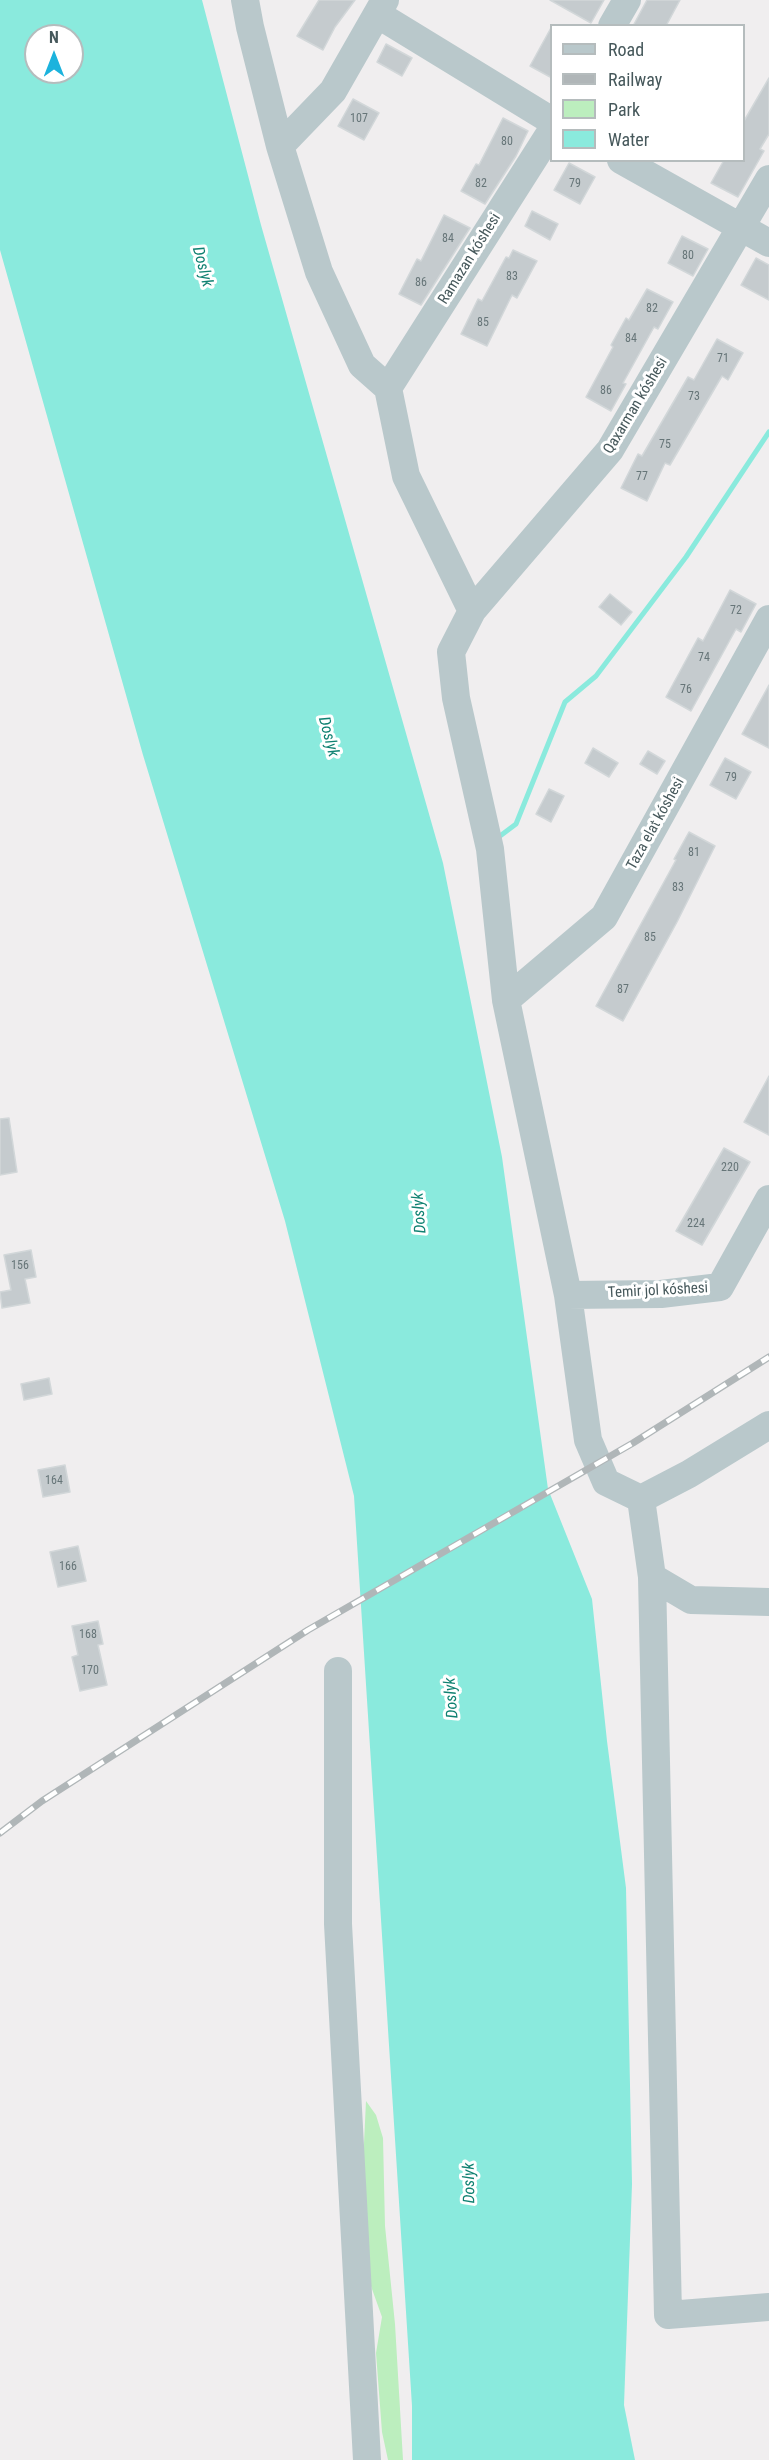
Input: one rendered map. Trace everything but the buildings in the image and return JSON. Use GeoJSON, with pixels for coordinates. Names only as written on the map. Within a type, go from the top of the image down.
{"type":"FeatureCollection","features":[{"type":"Feature","properties":{"kind":"street"},"geometry":{"type":"LineString","coordinates":[[246,0],[250,27],[280,146],[319,272],[362,365],[388,388],[406,476],[472,611]]}},
{"type":"Feature","properties":{"kind":"street"},"geometry":{"type":"LineString","coordinates":[[613,24],[627,0]]}},
{"type":"Feature","properties":{"kind":"street"},"geometry":{"type":"LineString","coordinates":[[280,146],[333,91],[381,7],[550,120]]}},
{"type":"Feature","properties":{"kind":"street","name":"Ramazan kóshesi"},"geometry":{"type":"LineString","coordinates":[[388,388],[550,133]]}},
{"type":"Feature","properties":{"kind":"street"},"geometry":{"type":"LineString","coordinates":[[624,162],[769,243]]}},
{"type":"Feature","properties":{"kind":"street","name":"Qaxarman kóshesi"},"geometry":{"type":"LineString","coordinates":[[641,1498],[606,1482],[588,1440],[568,1295],[506,1000],[490,849],[456,698],[451,652],[472,611],[610,450],[769,179]]}},
{"type":"Feature","properties":{"kind":"street","name":"Taza elat kóshesi"},"geometry":{"type":"LineString","coordinates":[[506,1000],[604,917],[769,619]]}},
{"type":"Feature","properties":{"kind":"street","name":"Temir jol kóshesi"},"geometry":{"type":"LineString","coordinates":[[568,1295],[661,1294],[720,1287],[769,1199]]}},
{"type":"Feature","properties":{"kind":"street"},"geometry":{"type":"LineString","coordinates":[[769,1425],[689,1474],[641,1498],[652,1577],[668,2315],[769,2307]]}},
{"type":"Feature","properties":{"kind":"street"},"geometry":{"type":"LineString","coordinates":[[652,1577],[691,1600],[769,1602]]}},
{"type":"Feature","properties":{"kind":"street"},"geometry":{"type":"LineString","coordinates":[[338,1671],[338,1924],[367,2460]]}},
{"type":"Feature","properties":{"kind":"green space"},"geometry":{"type":"Polygon","coordinates":[[[366,2101],[376,2115],[383,2138],[385,2226],[395,2324],[403,2460],[388,2460],[382,2432],[376,2353],[382,2317],[367,2275],[363,2164],[366,2101]]]}},
{"type":"Feature","properties":{"kind":"water","name":"Doslyk"},"geometry":{"type":"Polygon","coordinates":[[[0,0],[202,0],[261,225],[443,863],[502,1157],[548,1489],[592,1599],[626,1888],[632,2184],[624,2405],[635,2460],[412,2460],[412,2406],[354,1496],[285,1221],[143,755],[0,250],[0,0]]]}},
{"type":"Feature","properties":{"kind":"waterway"},"geometry":{"type":"LineString","coordinates":[[496,839],[516,824],[565,702],[596,676],[686,557],[769,432]]}},
{"type":"Feature","properties":{"kind":"railway"},"geometry":{"type":"LineString","coordinates":[[0,1833],[42,1801],[308,1630],[633,1443],[769,1357]]}}]}
